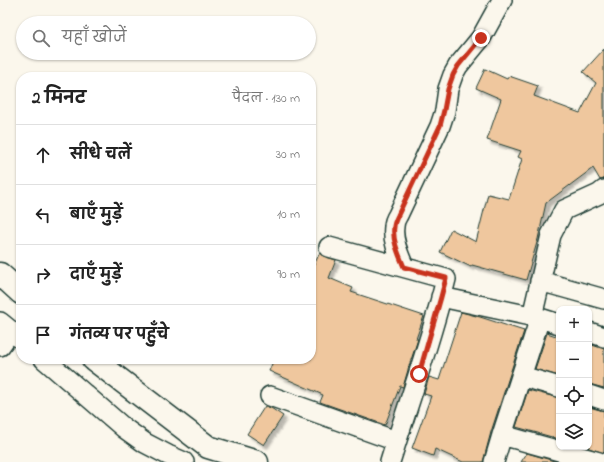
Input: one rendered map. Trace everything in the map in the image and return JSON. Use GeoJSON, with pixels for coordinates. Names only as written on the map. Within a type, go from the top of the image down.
{"type":"FeatureCollection","features":[{"type":"Feature","properties":{"kind":"main road"},"geometry":{"type":"LineString","coordinates":[[0,274],[16,288]]}},
{"type":"Feature","properties":{"kind":"main road"},"geometry":{"type":"LineString","coordinates":[[100,364],[208,447],[257,462]]}},
{"type":"Feature","properties":{"kind":"street"},"geometry":{"type":"LineString","coordinates":[[404,267],[394,237],[394,226],[398,215],[440,126],[448,89],[453,75],[458,66],[481,38],[502,0]]}},
{"type":"Feature","properties":{"kind":"street"},"geometry":{"type":"LineString","coordinates":[[494,462],[521,376],[536,317],[540,281],[551,235],[564,210],[599,194],[604,190]]}},
{"type":"Feature","properties":{"kind":"street"},"geometry":{"type":"LineString","coordinates":[[329,247],[446,278],[419,374],[390,462]]}},
{"type":"Feature","properties":{"kind":"street"},"geometry":{"type":"LineString","coordinates":[[540,281],[604,299]]}},
{"type":"Feature","properties":{"kind":"street"},"geometry":{"type":"LineString","coordinates":[[441,297],[536,317],[556,323]]}},
{"type":"Feature","properties":{"kind":"street"},"geometry":{"type":"LineString","coordinates":[[0,346],[11,331]]}},
{"type":"Feature","properties":{"kind":"street"},"geometry":{"type":"LineString","coordinates":[[592,333],[604,337]]}},
{"type":"Feature","properties":{"kind":"street"},"geometry":{"type":"LineString","coordinates":[[50,364],[124,428],[145,442],[184,462]]}},
{"type":"Feature","properties":{"kind":"street"},"geometry":{"type":"LineString","coordinates":[[521,376],[556,386]]}},
{"type":"Feature","properties":{"kind":"street"},"geometry":{"type":"LineString","coordinates":[[270,396],[396,441]]}},
{"type":"Feature","properties":{"kind":"street"},"geometry":{"type":"LineString","coordinates":[[592,396],[604,400]]}},
{"type":"Feature","properties":{"kind":"street"},"geometry":{"type":"LineString","coordinates":[[502,435],[599,462]]}},
{"type":"Feature","properties":{"kind":"building"},"geometry":{"type":"Polygon","coordinates":[[[604,49],[604,179],[600,180],[593,168],[546,203],[538,239],[526,280],[472,265],[471,267],[440,252],[451,229],[476,242],[488,194],[509,199],[522,159],[518,157],[521,151],[487,140],[501,99],[476,88],[485,69],[507,79],[509,76],[538,86],[534,96],[580,113],[596,83],[583,72],[604,49]]]}},
{"type":"Feature","properties":{"kind":"building"},"geometry":{"type":"Polygon","coordinates":[[[320,252],[321,255],[336,260],[329,278],[353,288],[351,292],[424,316],[403,387],[400,386],[385,425],[320,402],[323,395],[269,371],[272,364],[316,364],[316,261],[320,252]]]}},
{"type":"Feature","properties":{"kind":"building"},"geometry":{"type":"Polygon","coordinates":[[[461,312],[524,331],[491,432],[483,462],[463,462],[435,449],[433,456],[412,448],[431,396],[424,394],[429,377],[439,380],[461,312]]]}},
{"type":"Feature","properties":{"kind":"building"},"geometry":{"type":"Polygon","coordinates":[[[547,333],[556,336],[556,375],[535,369],[547,333]]]}},
{"type":"Feature","properties":{"kind":"building"},"geometry":{"type":"Polygon","coordinates":[[[592,345],[604,349],[604,388],[592,385],[592,345]]]}},
{"type":"Feature","properties":{"kind":"building"},"geometry":{"type":"Polygon","coordinates":[[[528,390],[556,397],[556,438],[516,427],[528,390]]]}},
{"type":"Feature","properties":{"kind":"building"},"geometry":{"type":"Polygon","coordinates":[[[265,406],[283,416],[264,445],[247,434],[265,406]]]}},
{"type":"Feature","properties":{"kind":"building"},"geometry":{"type":"Polygon","coordinates":[[[592,408],[604,411],[604,453],[592,449],[592,408]]]}},
{"type":"Feature","properties":{"kind":"building"},"geometry":{"type":"Polygon","coordinates":[[[527,453],[558,462],[521,462],[527,453]]]}},
{"type":"Feature","properties":{"kind":"route"},"geometry":{"type":"LineString","coordinates":[[419,374],[446,278],[404,267],[396,246],[394,226],[440,126],[448,89],[453,75],[458,66],[481,38]]}}]}
